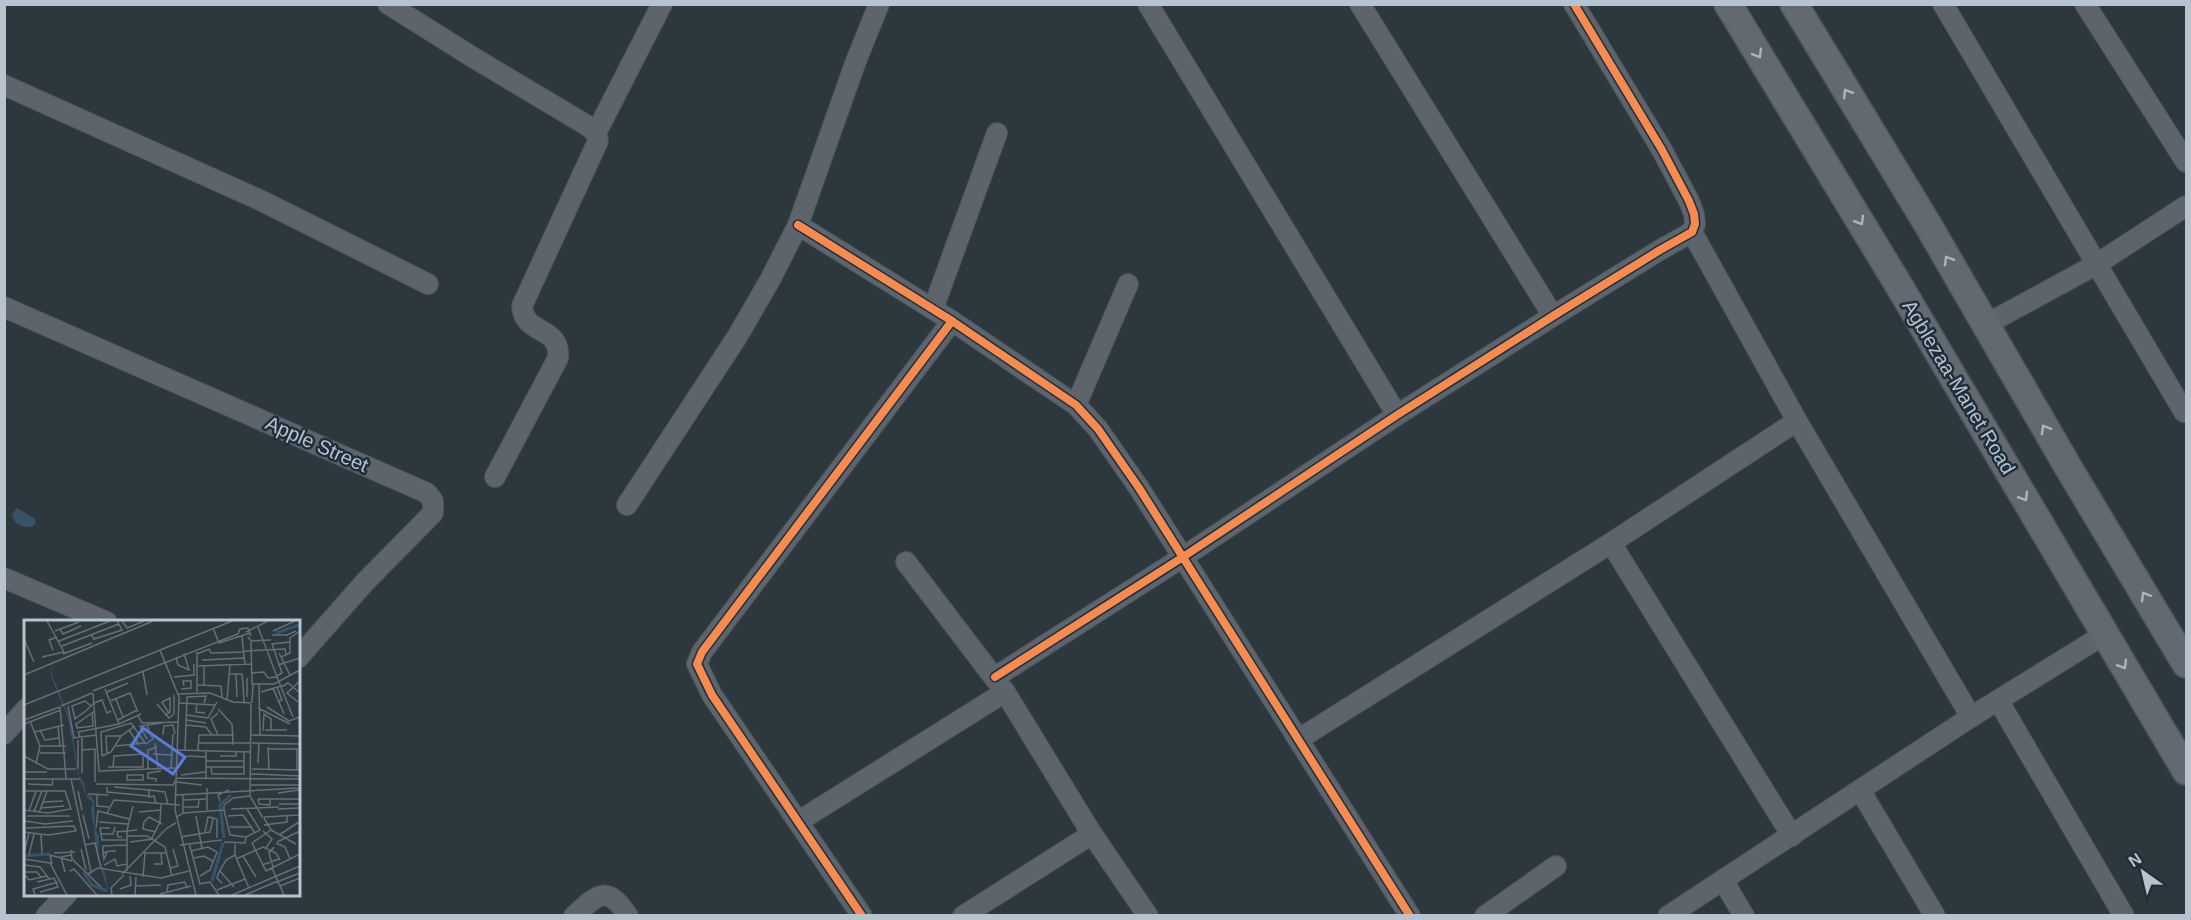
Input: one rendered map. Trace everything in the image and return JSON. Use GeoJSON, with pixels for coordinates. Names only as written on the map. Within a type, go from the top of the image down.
{"type":"FeatureCollection","features":[{"type":"Feature","properties":{"kind":"main road","name":"Agblezaa-Manet Road"},"geometry":{"type":"LineString","coordinates":[[1728,4],[1898,284],[2187,771]]}},
{"type":"Feature","properties":{"kind":"main road"},"geometry":{"type":"LineString","coordinates":[[1794,4],[1928,225],[1984,325],[2187,664]]}},
{"type":"Feature","properties":{"kind":"street"},"geometry":{"type":"LineString","coordinates":[[388,4],[588,126],[596,133],[598,141],[522,306],[523,313],[530,324],[556,340],[559,347],[558,358],[495,477]]}},
{"type":"Feature","properties":{"kind":"street"},"geometry":{"type":"LineString","coordinates":[[596,133],[662,4]]}},
{"type":"Feature","properties":{"kind":"street"},"geometry":{"type":"LineString","coordinates":[[627,505],[737,337],[798,225],[856,61],[879,4]]}},
{"type":"Feature","properties":{"kind":"street"},"geometry":{"type":"LineString","coordinates":[[1148,4],[1397,415]]}},
{"type":"Feature","properties":{"kind":"street"},"geometry":{"type":"LineString","coordinates":[[1360,4],[1553,316]]}},
{"type":"Feature","properties":{"kind":"street"},"geometry":{"type":"LineString","coordinates":[[799,821],[1000,685],[1183,557],[1397,415],[1553,316],[1692,232],[1695,224],[1689,201],[1662,150],[1574,4]]}},
{"type":"Feature","properties":{"kind":"street"},"geometry":{"type":"LineString","coordinates":[[1943,4],[2184,412]]}},
{"type":"Feature","properties":{"kind":"street"},"geometry":{"type":"LineString","coordinates":[[2085,4],[2187,162]]}},
{"type":"Feature","properties":{"kind":"street"},"geometry":{"type":"LineString","coordinates":[[4,85],[262,201],[428,284]]}},
{"type":"Feature","properties":{"kind":"street"},"geometry":{"type":"LineString","coordinates":[[933,309],[997,133]]}},
{"type":"Feature","properties":{"kind":"street"},"geometry":{"type":"LineString","coordinates":[[1984,325],[2097,264],[2187,206]]}},
{"type":"Feature","properties":{"kind":"street"},"geometry":{"type":"LineString","coordinates":[[798,225],[952,321],[1076,405],[1105,439],[1183,557],[1410,915]]}},
{"type":"Feature","properties":{"kind":"street"},"geometry":{"type":"LineString","coordinates":[[1692,232],[1797,421],[1971,717]]}},
{"type":"Feature","properties":{"kind":"street"},"geometry":{"type":"LineString","coordinates":[[1076,405],[1128,284]]}},
{"type":"Feature","properties":{"kind":"street","name":"Apple Street"},"geometry":{"type":"LineString","coordinates":[[4,307],[427,492],[433,501],[433,513],[365,582],[300,656]]}},
{"type":"Feature","properties":{"kind":"street"},"geometry":{"type":"LineString","coordinates":[[862,915],[712,694],[697,664],[702,652],[952,321]]}},
{"type":"Feature","properties":{"kind":"street"},"geometry":{"type":"LineString","coordinates":[[1299,739],[1611,543],[1797,421]]}},
{"type":"Feature","properties":{"kind":"street"},"geometry":{"type":"LineString","coordinates":[[1611,543],[1792,836]]}},
{"type":"Feature","properties":{"kind":"street"},"geometry":{"type":"LineString","coordinates":[[906,562],[1000,685],[1092,834],[1148,915]]}},
{"type":"Feature","properties":{"kind":"street"},"geometry":{"type":"LineString","coordinates":[[4,578],[101,620]]}},
{"type":"Feature","properties":{"kind":"street"},"geometry":{"type":"LineString","coordinates":[[1668,915],[1971,717],[2105,634]]}},
{"type":"Feature","properties":{"kind":"street"},"geometry":{"type":"LineString","coordinates":[[1998,700],[2124,915]]}},
{"type":"Feature","properties":{"kind":"street"},"geometry":{"type":"LineString","coordinates":[[4,734],[24,711]]}},
{"type":"Feature","properties":{"kind":"street"},"geometry":{"type":"LineString","coordinates":[[1860,790],[1935,915]]}},
{"type":"Feature","properties":{"kind":"street"},"geometry":{"type":"LineString","coordinates":[[963,915],[1092,834]]}},
{"type":"Feature","properties":{"kind":"street"},"geometry":{"type":"LineString","coordinates":[[1485,915],[1556,866]]}},
{"type":"Feature","properties":{"kind":"street"},"geometry":{"type":"LineString","coordinates":[[1723,880],[1744,915]]}},
{"type":"Feature","properties":{"kind":"street"},"geometry":{"type":"LineString","coordinates":[[574,915],[593,898],[605,895],[617,900],[628,915]]}},
{"type":"Feature","properties":{"kind":"street"},"geometry":{"type":"LineString","coordinates":[[46,915],[65,896]]}},
{"type":"Feature","properties":{"kind":"water"},"geometry":{"type":"Polygon","coordinates":[[[17,508],[35,519],[36,523],[32,527],[22,526],[13,518],[12,514],[17,508]]]}},
{"type":"Feature","properties":{"kind":"cycle path"},"geometry":{"type":"LineString","coordinates":[[995,677],[1183,557],[1397,415],[1553,316],[1692,232],[1695,224],[1689,201],[1662,150],[1574,4]]}},
{"type":"Feature","properties":{"kind":"cycle path"},"geometry":{"type":"LineString","coordinates":[[798,225],[952,321],[1076,405],[1098,429],[1139,488],[1410,916]]}},
{"type":"Feature","properties":{"kind":"cycle path"},"geometry":{"type":"LineString","coordinates":[[862,916],[712,695],[697,664],[702,652],[952,321]]}}]}
